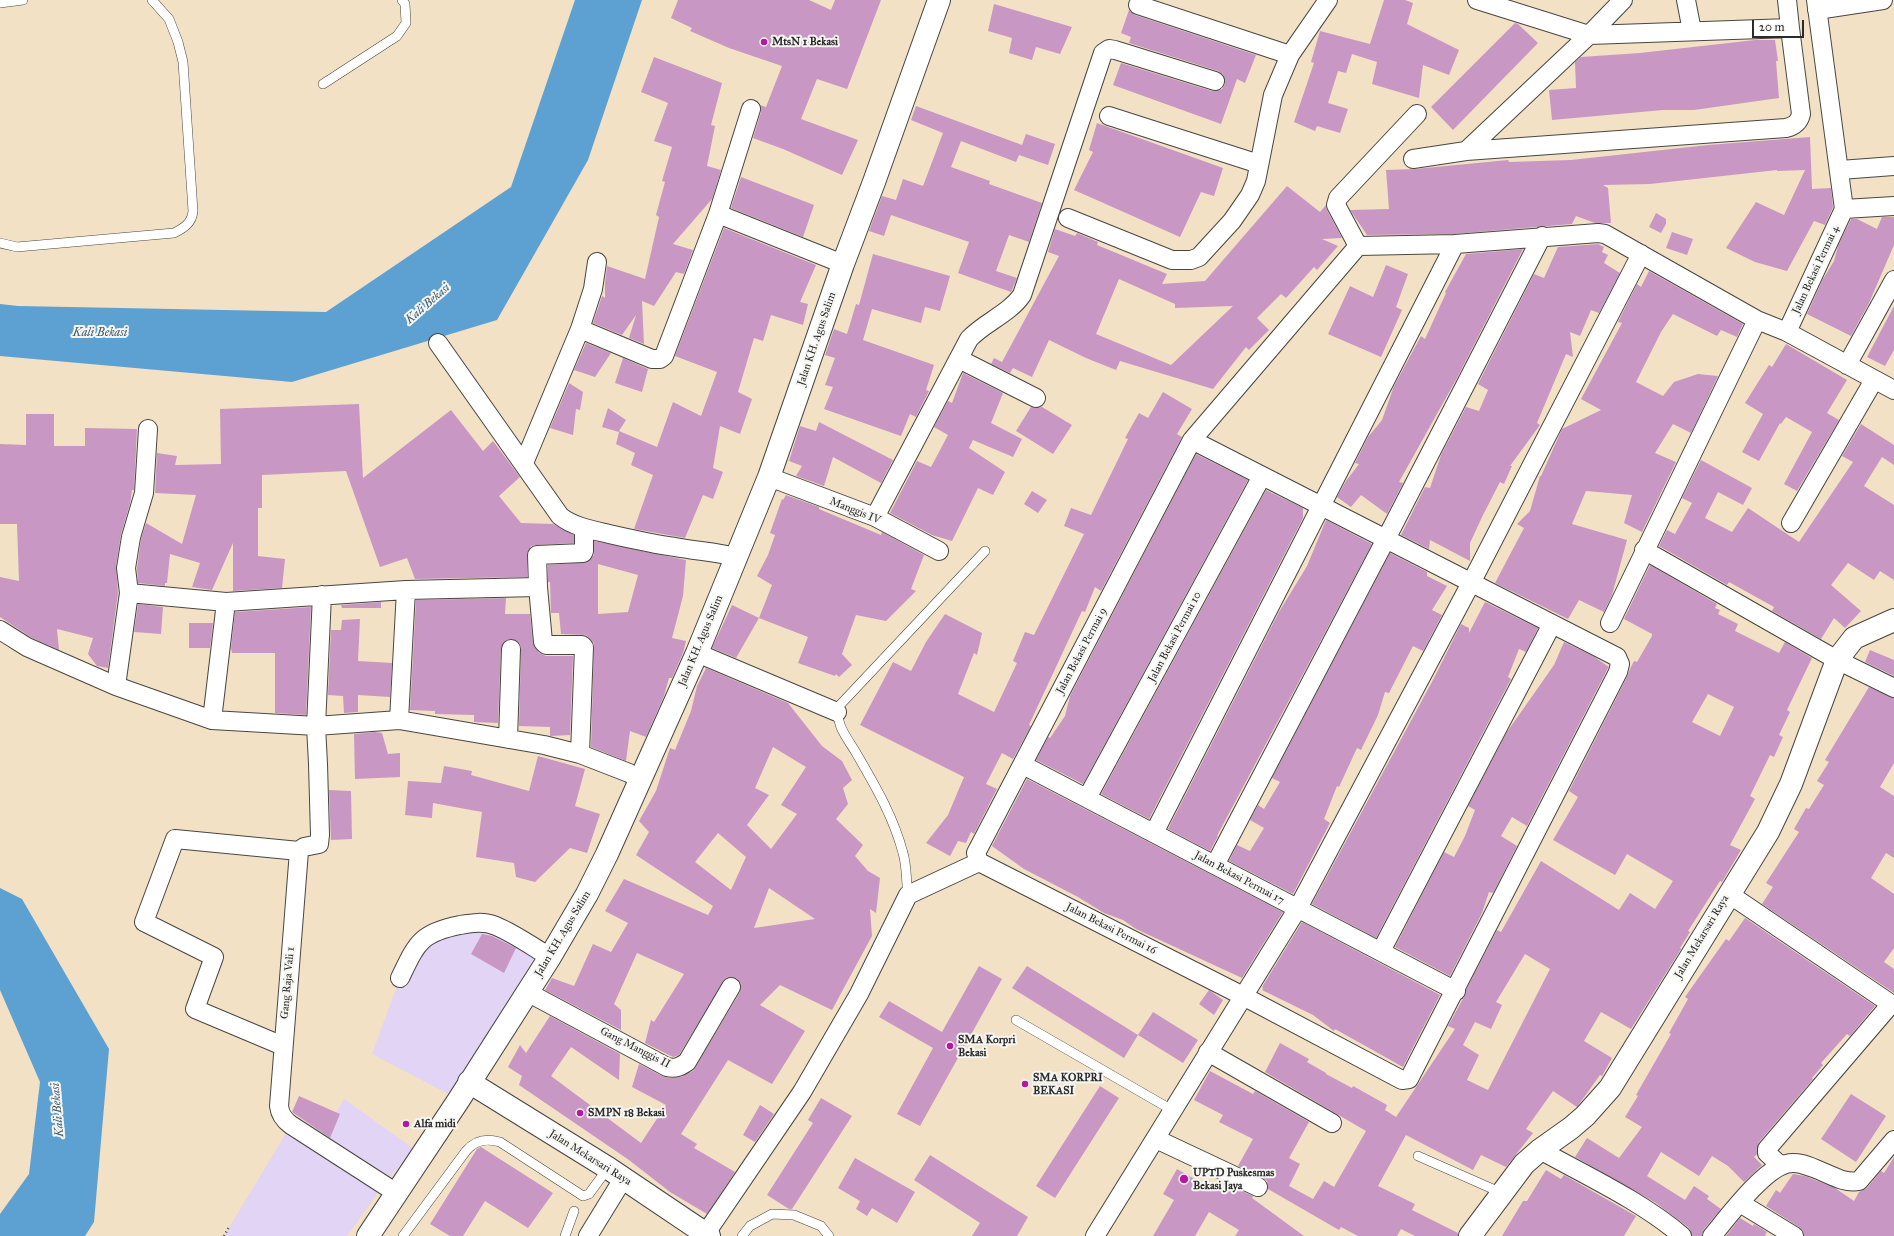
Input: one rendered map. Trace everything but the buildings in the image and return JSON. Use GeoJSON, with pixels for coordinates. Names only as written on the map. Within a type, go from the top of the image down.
{"type":"FeatureCollection","features":[{"type":"Feature","properties":{"kind":"street","name":"Jalan KH. Agus Salim"},"geometry":{"type":"LineString","coordinates":[[372,1234],[395,1192],[458,1100],[550,957],[587,894],[641,780],[697,653],[769,477],[843,264],[939,0]]}},
{"type":"Feature","properties":{"kind":"street"},"geometry":{"type":"LineString","coordinates":[[1068,218],[1172,260],[1191,260],[1199,257],[1244,206],[1256,181],[1272,95],[1290,55],[1328,0]]}},
{"type":"Feature","properties":{"kind":"street"},"geometry":{"type":"LineString","coordinates":[[1477,0],[1589,35],[1790,28]]}},
{"type":"Feature","properties":{"kind":"street"},"geometry":{"type":"LineString","coordinates":[[1466,151],[1624,0]]}},
{"type":"Feature","properties":{"kind":"street"},"geometry":{"type":"LineString","coordinates":[[1686,0],[1692,31]]}},
{"type":"Feature","properties":{"kind":"street"},"geometry":{"type":"LineString","coordinates":[[1413,159],[1466,151],[1778,129],[1792,126],[1797,123],[1801,114],[1787,0]]}},
{"type":"Feature","properties":{"kind":"street"},"geometry":{"type":"LineString","coordinates":[[1883,0],[1817,5],[1844,208],[1894,206]]}},
{"type":"Feature","properties":{"kind":"street"},"geometry":{"type":"LineString","coordinates":[[1138,5],[1290,55]]}},
{"type":"Feature","properties":{"kind":"street"},"geometry":{"type":"LineString","coordinates":[[875,517],[969,339],[977,331],[1018,301],[1022,295],[1105,50],[1115,50],[1215,81]]}},
{"type":"Feature","properties":{"kind":"street"},"geometry":{"type":"LineString","coordinates":[[580,329],[652,358],[657,359],[664,356],[718,214],[751,110]]}},
{"type":"Feature","properties":{"kind":"street"},"geometry":{"type":"LineString","coordinates":[[1417,114],[1336,202],[1336,205],[1358,246],[1455,244],[1542,236],[1602,233],[1757,320],[1787,332],[1894,390]]}},
{"type":"Feature","properties":{"kind":"street"},"geometry":{"type":"LineString","coordinates":[[1109,116],[1259,164]]}},
{"type":"Feature","properties":{"kind":"street"},"geometry":{"type":"LineString","coordinates":[[1840,170],[1894,166]]}},
{"type":"Feature","properties":{"kind":"street","name":"Jalan Bekasi Permai 4"},"geometry":{"type":"LineString","coordinates":[[1787,332],[1844,208]]}},
{"type":"Feature","properties":{"kind":"street"},"geometry":{"type":"LineString","coordinates":[[718,214],[843,264]]}},
{"type":"Feature","properties":{"kind":"street"},"geometry":{"type":"LineString","coordinates":[[1216,865],[1542,236]]}},
{"type":"Feature","properties":{"kind":"street"},"geometry":{"type":"LineString","coordinates":[[1154,833],[1455,244]]}},
{"type":"Feature","properties":{"kind":"street","name":"Jalan Bekasi Permai 9"},"geometry":{"type":"LineString","coordinates":[[979,862],[976,853],[1192,440],[1358,246]]}},
{"type":"Feature","properties":{"kind":"street"},"geometry":{"type":"LineString","coordinates":[[1095,1236],[1298,908],[1471,583],[1641,254]]}},
{"type":"Feature","properties":{"kind":"street"},"geometry":{"type":"LineString","coordinates":[[524,463],[580,329],[593,289],[597,262]]}},
{"type":"Feature","properties":{"kind":"street"},"geometry":{"type":"LineString","coordinates":[[1847,365],[1894,280]]}},
{"type":"Feature","properties":{"kind":"street"},"geometry":{"type":"LineString","coordinates":[[1610,623],[1644,550],[1757,320]]}},
{"type":"Feature","properties":{"kind":"street"},"geometry":{"type":"LineString","coordinates":[[438,343],[560,516],[584,528],[639,541],[677,548],[713,551],[736,557]]}},
{"type":"Feature","properties":{"kind":"street"},"geometry":{"type":"LineString","coordinates":[[959,358],[1036,398]]}},
{"type":"Feature","properties":{"kind":"street"},"geometry":{"type":"LineString","coordinates":[[1791,523],[1874,380]]}},
{"type":"Feature","properties":{"kind":"street"},"geometry":{"type":"LineString","coordinates":[[116,686],[129,593],[126,568],[131,537],[144,493],[148,429]]}},
{"type":"Feature","properties":{"kind":"street"},"geometry":{"type":"LineString","coordinates":[[1192,440],[1616,657],[1620,664],[1618,672],[1456,991]]}},
{"type":"Feature","properties":{"kind":"street","name":"Jalan Bekasi Permai 10"},"geometry":{"type":"LineString","coordinates":[[1087,798],[1262,476]]}},
{"type":"Feature","properties":{"kind":"street","name":"Manggis IV"},"geometry":{"type":"LineString","coordinates":[[769,477],[875,517],[939,551]]}},
{"type":"Feature","properties":{"kind":"street"},"geometry":{"type":"LineString","coordinates":[[580,754],[584,647],[582,645],[546,645],[543,642],[538,587],[537,555],[583,553],[584,528]]}},
{"type":"Feature","properties":{"kind":"street"},"geometry":{"type":"LineString","coordinates":[[1644,550],[1837,660],[1894,688]]}},
{"type":"Feature","properties":{"kind":"street"},"geometry":{"type":"LineString","coordinates":[[129,593],[226,602],[406,590],[538,587]]}},
{"type":"Feature","properties":{"kind":"street"},"geometry":{"type":"LineString","coordinates":[[399,720],[406,590]]}},
{"type":"Feature","properties":{"kind":"street"},"geometry":{"type":"LineString","coordinates":[[283,1046],[195,1009],[214,957],[144,922],[175,838],[299,851],[319,844],[316,726],[322,595]]}},
{"type":"Feature","properties":{"kind":"street"},"geometry":{"type":"LineString","coordinates":[[212,720],[226,602]]}},
{"type":"Feature","properties":{"kind":"street","name":"Jalan Mekarsari Raya"},"geometry":{"type":"LineString","coordinates":[[1470,1236],[1524,1164],[1540,1150],[1576,1124],[1595,1106],[1610,1088],[1768,832],[1781,805],[1837,660],[1854,638],[1894,620]]}},
{"type":"Feature","properties":{"kind":"street"},"geometry":{"type":"LineString","coordinates":[[1381,951],[1552,624]]}},
{"type":"Feature","properties":{"kind":"street"},"geometry":{"type":"LineString","coordinates":[[1,633],[27,647],[116,686],[212,720],[316,726],[399,720],[544,745],[580,754],[628,773],[641,780]]}},
{"type":"Feature","properties":{"kind":"street"},"geometry":{"type":"LineString","coordinates":[[508,739],[511,649]]}},
{"type":"Feature","properties":{"kind":"street"},"geometry":{"type":"LineString","coordinates":[[697,653],[837,712]]}},
{"type":"Feature","properties":{"kind":"street","name":"Jalan Bekasi Permai 17"},"geometry":{"type":"LineString","coordinates":[[1023,764],[1456,991]]}},
{"type":"Feature","properties":{"kind":"street","name":"Gang Raja Vali 1"},"geometry":{"type":"LineString","coordinates":[[299,851],[283,1046],[279,1106],[280,1113],[284,1120],[395,1192]]}},
{"type":"Feature","properties":{"kind":"street"},"geometry":{"type":"LineString","coordinates":[[706,1235],[802,1092],[859,994],[908,895],[979,862]]}},
{"type":"Feature","properties":{"kind":"street","name":"Jalan Bekasi Permai 16"},"geometry":{"type":"LineString","coordinates":[[979,862],[1406,1080],[1409,1079],[1456,991]]}},
{"type":"Feature","properties":{"kind":"street"},"geometry":{"type":"LineString","coordinates":[[1729,894],[1893,1005],[1767,1150],[1767,1153],[1781,1166]]}},
{"type":"Feature","properties":{"kind":"street"},"geometry":{"type":"LineString","coordinates":[[400,978],[414,950],[426,936],[441,929],[476,922],[495,926],[550,957]]}},
{"type":"Feature","properties":{"kind":"street","name":"Gang Manggis II"},"geometry":{"type":"LineString","coordinates":[[527,992],[667,1067],[672,1068],[678,1067],[687,1062],[731,987]]}},
{"type":"Feature","properties":{"kind":"street"},"geometry":{"type":"LineString","coordinates":[[1208,1052],[1332,1123]]}},
{"type":"Feature","properties":{"kind":"street","name":"Jalan Mekarsari Raya"},"geometry":{"type":"LineString","coordinates":[[469,1082],[616,1173],[706,1235]]}},
{"type":"Feature","properties":{"kind":"street"},"geometry":{"type":"LineString","coordinates":[[1156,1139],[1258,1187]]}},
{"type":"Feature","properties":{"kind":"street"},"geometry":{"type":"LineString","coordinates":[[1712,1236],[1740,1203],[1772,1171],[1781,1166],[1796,1163],[1846,1182],[1859,1181],[1894,1140]]}},
{"type":"Feature","properties":{"kind":"street"},"geometry":{"type":"LineString","coordinates":[[1540,1150],[1646,1210],[1668,1224],[1682,1236]]}},
{"type":"Feature","properties":{"kind":"street"},"geometry":{"type":"LineString","coordinates":[[588,1236],[616,1173]]}},
{"type":"Feature","properties":{"kind":"street"},"geometry":{"type":"LineString","coordinates":[[1740,1203],[1794,1236]]}},
{"type":"Feature","properties":{"kind":"lane"},"geometry":{"type":"LineString","coordinates":[[0,3],[23,0]]}},
{"type":"Feature","properties":{"kind":"lane"},"geometry":{"type":"LineString","coordinates":[[0,243],[17,247],[174,233],[184,229],[191,220],[193,211],[183,62],[178,42],[169,19],[152,0]]}},
{"type":"Feature","properties":{"kind":"lane"},"geometry":{"type":"LineString","coordinates":[[323,84],[397,36],[406,22],[405,4],[402,0]]}},
{"type":"Feature","properties":{"kind":"lane"},"geometry":{"type":"LineString","coordinates":[[908,895],[904,854],[893,822],[886,804],[842,729],[837,712],[839,706],[985,551]]}},
{"type":"Feature","properties":{"kind":"lane"},"geometry":{"type":"LineString","coordinates":[[1016,1020],[1172,1110]]}},
{"type":"Feature","properties":{"kind":"lane"},"geometry":{"type":"LineString","coordinates":[[402,1236],[466,1151],[472,1144],[481,1141],[491,1139],[500,1142],[583,1196],[589,1194],[616,1173]]}},
{"type":"Feature","properties":{"kind":"lane"},"geometry":{"type":"LineString","coordinates":[[1418,1156],[1502,1193]]}},
{"type":"Feature","properties":{"kind":"lane"},"geometry":{"type":"LineString","coordinates":[[565,1236],[574,1211]]}},
{"type":"Feature","properties":{"kind":"lane"},"geometry":{"type":"LineString","coordinates":[[742,1236],[750,1226],[772,1214],[794,1215],[821,1226],[828,1236]]}},
{"type":"Feature","properties":{"kind":"path"},"geometry":{"type":"LineString","coordinates":[[224,1236],[229,1227]]}},
{"type":"Feature","properties":{"kind":"shaded area"},"geometry":{"type":"Polygon","coordinates":[[[476,922],[550,957],[454,1097],[372,1054],[400,978],[414,950],[476,922]]]}},
{"type":"Feature","properties":{"kind":"shaded area"},"geometry":{"type":"Polygon","coordinates":[[[344,1099],[414,1149],[385,1183],[347,1236],[224,1236],[291,1125],[319,1143],[344,1099]]]}},
{"type":"Feature","properties":{"kind":"water","name":"Kali Bekasi"},"geometry":{"type":"Polygon","coordinates":[[[575,0],[642,0],[588,160],[497,320],[292,382],[0,356],[0,304],[18,306],[326,312],[511,187],[575,0]]]}},
{"type":"Feature","properties":{"kind":"water","name":"Kali Bekasi"},"geometry":{"type":"Polygon","coordinates":[[[0,888],[22,899],[109,1049],[94,1222],[85,1236],[0,1236],[0,1214],[29,1174],[40,1082],[0,990],[0,888]]]}},
{"type":"Feature","properties":{"kind":"place","name":"MtsN 1 Bekasi"},"geometry":{"type":"Point","coordinates":[764,42]}},
{"type":"Feature","properties":{"kind":"place","name":"SMA Korpri Bekasi"},"geometry":{"type":"Point","coordinates":[950,1046]}},
{"type":"Feature","properties":{"kind":"place","name":"SMA KORPRI BEKASI"},"geometry":{"type":"Point","coordinates":[1025,1084]}},
{"type":"Feature","properties":{"kind":"place","name":"SMPN 18 Bekasi"},"geometry":{"type":"Point","coordinates":[580,1113]}},
{"type":"Feature","properties":{"kind":"place","name":"Alfa midi"},"geometry":{"type":"Point","coordinates":[406,1124]}},
{"type":"Feature","properties":{"kind":"place","name":"UPTD Puskesmas Bekasi Jaya"},"geometry":{"type":"Point","coordinates":[1184,1179]}}]}
